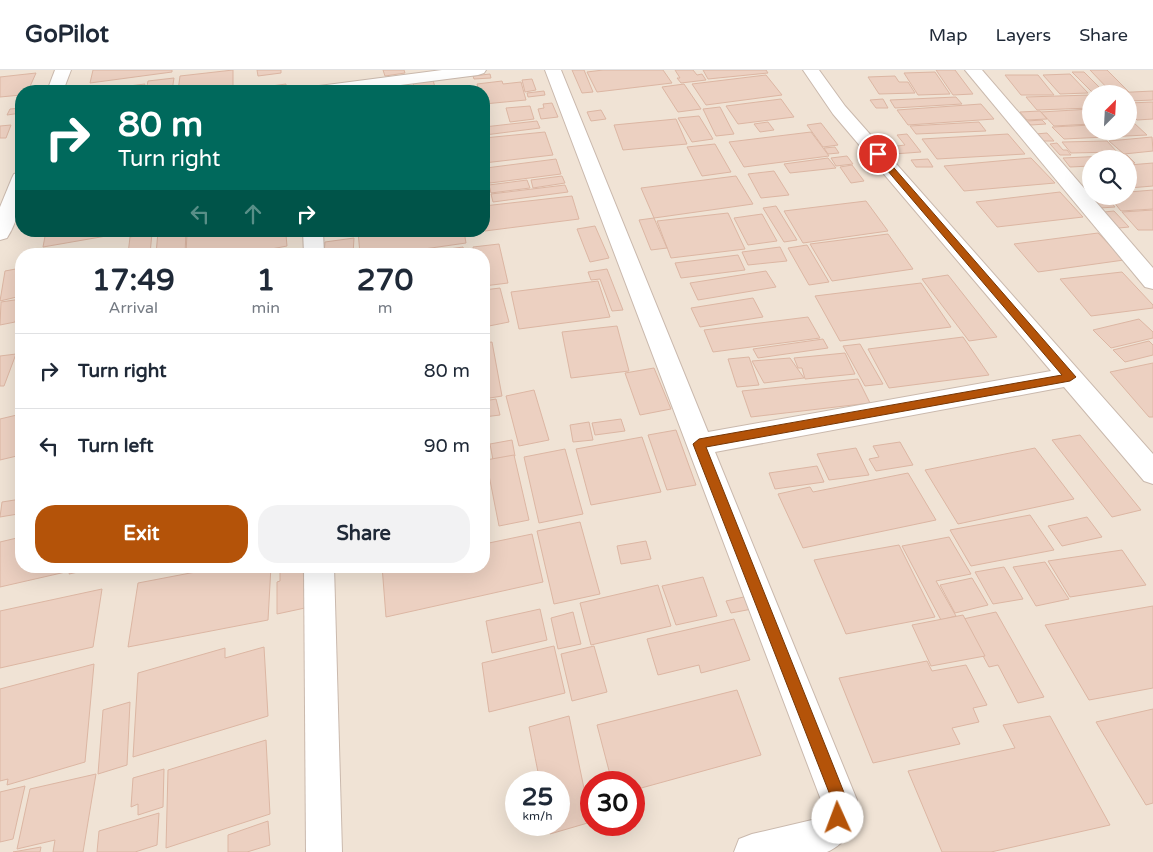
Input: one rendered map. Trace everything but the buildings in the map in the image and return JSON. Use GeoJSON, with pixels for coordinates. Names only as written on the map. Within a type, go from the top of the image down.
{"type":"FeatureCollection","features":[{"type":"Feature","properties":{"kind":"street"},"geometry":{"type":"LineString","coordinates":[[57,85],[63,70]]}},
{"type":"Feature","properties":{"kind":"street"},"geometry":{"type":"LineString","coordinates":[[358,85],[436,73],[478,70]]}},
{"type":"Feature","properties":{"kind":"street"},"geometry":{"type":"LineString","coordinates":[[553,70],[839,800],[838,818],[822,836],[752,852]]}},
{"type":"Feature","properties":{"kind":"street"},"geometry":{"type":"LineString","coordinates":[[810,70],[839,110],[1153,473]]}},
{"type":"Feature","properties":{"kind":"street"},"geometry":{"type":"LineString","coordinates":[[973,70],[1153,282]]}},
{"type":"Feature","properties":{"kind":"street"},"geometry":{"type":"LineString","coordinates":[[0,233],[15,194]]}},
{"type":"Feature","properties":{"kind":"street"},"geometry":{"type":"LineString","coordinates":[[699,444],[1070,377]]}},
{"type":"Feature","properties":{"kind":"street"},"geometry":{"type":"LineString","coordinates":[[319,573],[324,852]]}},
{"type":"Feature","properties":{"kind":"shaded area"},"geometry":{"type":"Polygon","coordinates":[[[0,70],[1153,70],[1153,852],[0,852],[0,70]]]}},
{"type":"Feature","properties":{"kind":"route"},"geometry":{"type":"LineString","coordinates":[[838,818],[839,800],[699,444],[1070,377],[878,154]]}}]}
